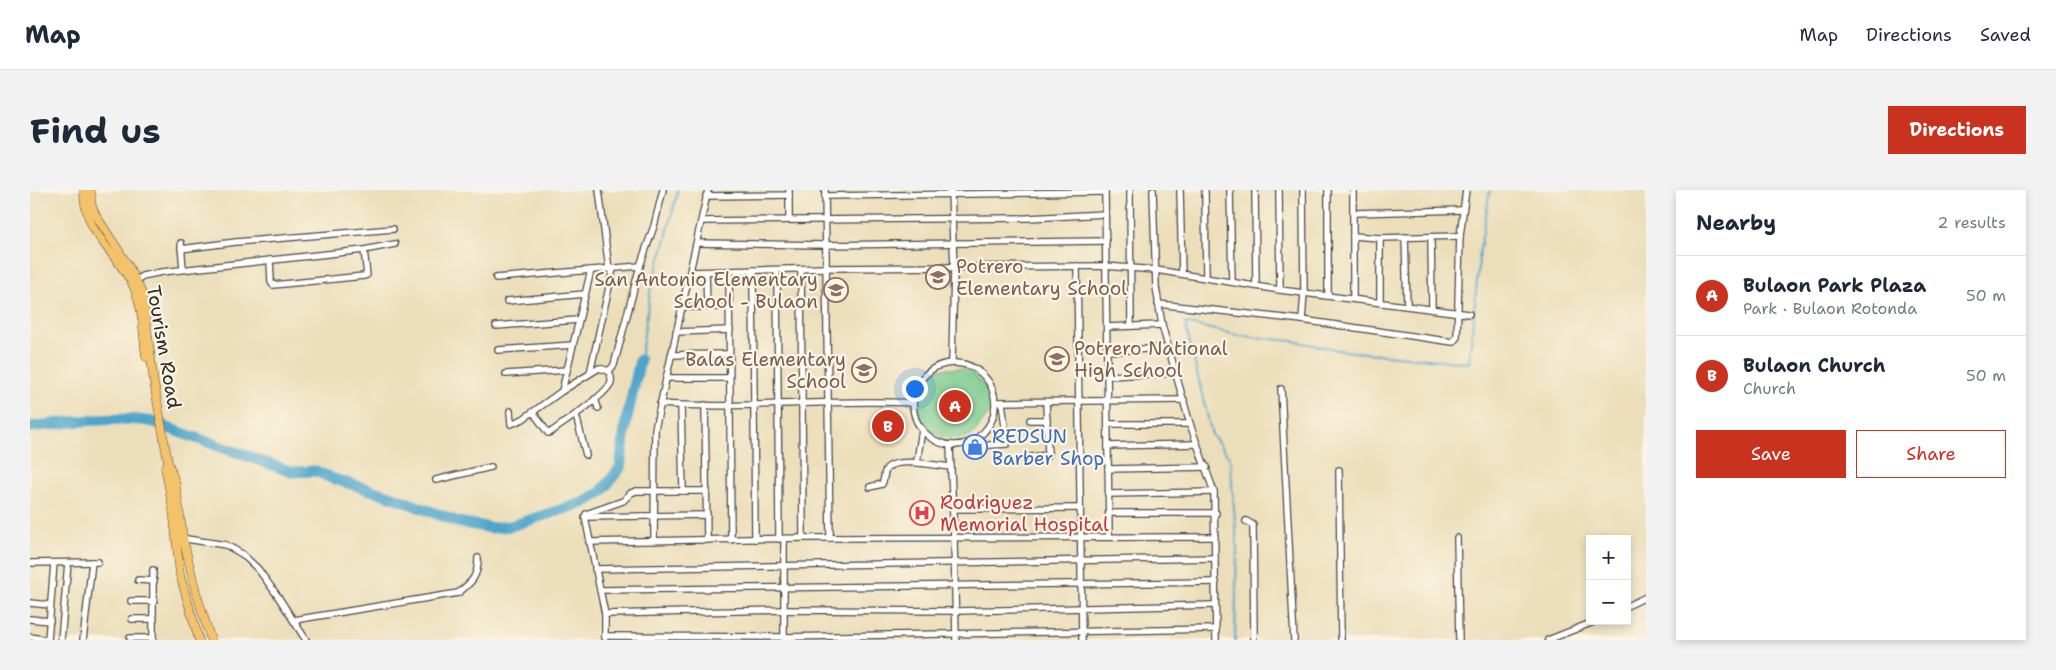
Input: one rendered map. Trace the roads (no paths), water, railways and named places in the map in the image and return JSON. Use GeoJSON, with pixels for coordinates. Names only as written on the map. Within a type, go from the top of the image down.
{"type":"FeatureCollection","features":[{"type":"Feature","properties":{"kind":"main road"},"geometry":{"type":"LineString","coordinates":[[84,190],[87,216],[118,263],[135,283]]}},
{"type":"Feature","properties":{"kind":"main road","name":"Tourism Road"},"geometry":{"type":"LineString","coordinates":[[91,190],[91,203],[95,214],[128,265],[135,283],[166,462]]}},
{"type":"Feature","properties":{"kind":"main road","name":"Tourism Road"},"geometry":{"type":"LineString","coordinates":[[135,283],[143,295],[153,390]]}},
{"type":"Feature","properties":{"kind":"main road"},"geometry":{"type":"LineString","coordinates":[[166,462],[174,525],[211,640]]}},
{"type":"Feature","properties":{"kind":"main road"},"geometry":{"type":"LineString","coordinates":[[166,462],[176,485],[180,575],[199,640]]}},
{"type":"Feature","properties":{"kind":"street"},"geometry":{"type":"LineString","coordinates":[[590,373],[611,269],[599,190]]}},
{"type":"Feature","properties":{"kind":"street"},"geometry":{"type":"LineString","coordinates":[[533,412],[548,433],[576,415],[611,383],[609,371],[615,362],[640,266],[654,226],[663,190]]}},
{"type":"Feature","properties":{"kind":"street"},"geometry":{"type":"LineString","coordinates":[[1130,190],[1131,326]]}},
{"type":"Feature","properties":{"kind":"street"},"geometry":{"type":"LineString","coordinates":[[1153,190],[1158,304],[1162,325],[1190,424],[1207,467],[1214,492],[1216,513],[1216,640]]}},
{"type":"Feature","properties":{"kind":"street"},"geometry":{"type":"LineString","coordinates":[[1180,190],[1182,274]]}},
{"type":"Feature","properties":{"kind":"street"},"geometry":{"type":"LineString","coordinates":[[1205,190],[1206,277]]}},
{"type":"Feature","properties":{"kind":"street"},"geometry":{"type":"LineString","coordinates":[[1230,190],[1232,282]]}},
{"type":"Feature","properties":{"kind":"street"},"geometry":{"type":"LineString","coordinates":[[1255,190],[1256,286]]}},
{"type":"Feature","properties":{"kind":"street"},"geometry":{"type":"LineString","coordinates":[[1279,190],[1280,290]]}},
{"type":"Feature","properties":{"kind":"street"},"geometry":{"type":"LineString","coordinates":[[1302,320],[1304,293],[1303,190]]}},
{"type":"Feature","properties":{"kind":"street"},"geometry":{"type":"LineString","coordinates":[[1328,190],[1328,296]]}},
{"type":"Feature","properties":{"kind":"street"},"geometry":{"type":"LineString","coordinates":[[1353,190],[1353,298]]}},
{"type":"Feature","properties":{"kind":"street"},"geometry":{"type":"LineString","coordinates":[[1158,304],[1302,320],[1453,342],[1457,337],[1460,236],[1466,190]]}},
{"type":"Feature","properties":{"kind":"street"},"geometry":{"type":"LineString","coordinates":[[830,538],[825,193],[951,192],[1105,191],[1109,536]]}},
{"type":"Feature","properties":{"kind":"street"},"geometry":{"type":"LineString","coordinates":[[951,192],[954,268],[952,362]]}},
{"type":"Feature","properties":{"kind":"street"},"geometry":{"type":"LineString","coordinates":[[654,541],[654,429],[691,272],[707,193],[789,193],[789,220]]}},
{"type":"Feature","properties":{"kind":"street"},"geometry":{"type":"LineString","coordinates":[[1354,213],[1463,210]]}},
{"type":"Feature","properties":{"kind":"street"},"geometry":{"type":"LineString","coordinates":[[702,221],[1028,218],[1105,214]]}},
{"type":"Feature","properties":{"kind":"street"},"geometry":{"type":"LineString","coordinates":[[183,269],[181,246],[393,228]]}},
{"type":"Feature","properties":{"kind":"street"},"geometry":{"type":"LineString","coordinates":[[1353,236],[1380,238],[1460,236]]}},
{"type":"Feature","properties":{"kind":"street"},"geometry":{"type":"LineString","coordinates":[[1405,237],[1407,306]]}},
{"type":"Feature","properties":{"kind":"street"},"geometry":{"type":"LineString","coordinates":[[1431,237],[1432,308]]}},
{"type":"Feature","properties":{"kind":"street"},"geometry":{"type":"LineString","coordinates":[[1380,238],[1380,301]]}},
{"type":"Feature","properties":{"kind":"street"},"geometry":{"type":"LineString","coordinates":[[697,243],[825,245],[1106,241]]}},
{"type":"Feature","properties":{"kind":"street"},"geometry":{"type":"LineString","coordinates":[[135,283],[142,276],[148,274],[364,250],[395,244]]}},
{"type":"Feature","properties":{"kind":"street"},"geometry":{"type":"LineString","coordinates":[[270,260],[271,282],[273,285],[364,276],[366,274],[364,250]]}},
{"type":"Feature","properties":{"kind":"street"},"geometry":{"type":"LineString","coordinates":[[496,278],[640,266]]}},
{"type":"Feature","properties":{"kind":"street"},"geometry":{"type":"LineString","coordinates":[[1078,266],[1081,401],[1082,640]]}},
{"type":"Feature","properties":{"kind":"street"},"geometry":{"type":"LineString","coordinates":[[691,272],[825,268],[1105,266],[1156,270],[1280,290],[1380,301],[1469,314]]}},
{"type":"Feature","properties":{"kind":"street"},"geometry":{"type":"LineString","coordinates":[[801,269],[803,538]]}},
{"type":"Feature","properties":{"kind":"street"},"geometry":{"type":"LineString","coordinates":[[562,391],[591,270]]}},
{"type":"Feature","properties":{"kind":"street"},"geometry":{"type":"LineString","coordinates":[[753,270],[755,539]]}},
{"type":"Feature","properties":{"kind":"street"},"geometry":{"type":"LineString","coordinates":[[777,270],[778,404],[784,566],[784,638]]}},
{"type":"Feature","properties":{"kind":"street"},"geometry":{"type":"LineString","coordinates":[[729,271],[729,406],[732,540]]}},
{"type":"Feature","properties":{"kind":"street"},"geometry":{"type":"LineString","coordinates":[[706,272],[707,307]]}},
{"type":"Feature","properties":{"kind":"street"},"geometry":{"type":"LineString","coordinates":[[506,302],[585,294]]}},
{"type":"Feature","properties":{"kind":"street"},"geometry":{"type":"LineString","coordinates":[[682,307],[729,307]]}},
{"type":"Feature","properties":{"kind":"street"},"geometry":{"type":"LineString","coordinates":[[496,326],[578,320]]}},
{"type":"Feature","properties":{"kind":"street"},"geometry":{"type":"LineString","coordinates":[[1107,327],[1162,325]]}},
{"type":"Feature","properties":{"kind":"street"},"geometry":{"type":"LineString","coordinates":[[676,332],[730,330]]}},
{"type":"Feature","properties":{"kind":"street"},"geometry":{"type":"LineString","coordinates":[[498,350],[573,344]]}},
{"type":"Feature","properties":{"kind":"street"},"geometry":{"type":"LineString","coordinates":[[1107,351],[1167,348]]}},
{"type":"Feature","properties":{"kind":"street"},"geometry":{"type":"LineString","coordinates":[[671,355],[730,354]]}},
{"type":"Feature","properties":{"kind":"street"},"geometry":{"type":"LineString","coordinates":[[968,443],[976,449],[988,445],[1007,444],[999,402],[991,384],[981,371],[969,365],[952,362],[934,367],[921,379],[915,391],[913,403],[917,424],[936,442],[950,447],[968,443],[984,431],[999,402]]}},
{"type":"Feature","properties":{"kind":"street"},"geometry":{"type":"LineString","coordinates":[[510,411],[511,424],[523,420],[590,373],[599,368],[609,371]]}},
{"type":"Feature","properties":{"kind":"street"},"geometry":{"type":"LineString","coordinates":[[506,374],[567,370]]}},
{"type":"Feature","properties":{"kind":"street"},"geometry":{"type":"LineString","coordinates":[[1107,376],[1175,373]]}},
{"type":"Feature","properties":{"kind":"street"},"geometry":{"type":"LineString","coordinates":[[666,378],[730,378]]}},
{"type":"Feature","properties":{"kind":"street"},"geometry":{"type":"LineString","coordinates":[[1281,389],[1294,640]]}},
{"type":"Feature","properties":{"kind":"street"},"geometry":{"type":"LineString","coordinates":[[595,399],[598,408]]}},
{"type":"Feature","properties":{"kind":"street"},"geometry":{"type":"LineString","coordinates":[[999,402],[1184,400]]}},
{"type":"Feature","properties":{"kind":"street"},"geometry":{"type":"LineString","coordinates":[[660,404],[729,406],[827,402],[913,403]]}},
{"type":"Feature","properties":{"kind":"street"},"geometry":{"type":"LineString","coordinates":[[1031,457],[1048,456],[1046,402]]}},
{"type":"Feature","properties":{"kind":"street"},"geometry":{"type":"LineString","coordinates":[[705,405],[707,540]]}},
{"type":"Feature","properties":{"kind":"street"},"geometry":{"type":"LineString","coordinates":[[681,406],[683,491]]}},
{"type":"Feature","properties":{"kind":"street"},"geometry":{"type":"LineString","coordinates":[[576,415],[586,455]]}},
{"type":"Feature","properties":{"kind":"street"},"geometry":{"type":"LineString","coordinates":[[1030,420],[1047,420]]}},
{"type":"Feature","properties":{"kind":"street"},"geometry":{"type":"LineString","coordinates":[[1108,424],[1190,424]]}},
{"type":"Feature","properties":{"kind":"street"},"geometry":{"type":"LineString","coordinates":[[917,461],[922,430]]}},
{"type":"Feature","properties":{"kind":"street"},"geometry":{"type":"LineString","coordinates":[[1108,446],[1197,444]]}},
{"type":"Feature","properties":{"kind":"street"},"geometry":{"type":"LineString","coordinates":[[950,447],[956,640]]}},
{"type":"Feature","properties":{"kind":"street"},"geometry":{"type":"LineString","coordinates":[[870,487],[882,484],[886,471],[890,466],[917,461],[951,466]]}},
{"type":"Feature","properties":{"kind":"street"},"geometry":{"type":"LineString","coordinates":[[436,480],[491,467]]}},
{"type":"Feature","properties":{"kind":"street"},"geometry":{"type":"LineString","coordinates":[[1108,469],[1207,467]]}},
{"type":"Feature","properties":{"kind":"street"},"geometry":{"type":"LineString","coordinates":[[1338,470],[1341,640]]}},
{"type":"Feature","properties":{"kind":"street"},"geometry":{"type":"LineString","coordinates":[[585,517],[586,514],[623,501],[631,493],[707,491]]}},
{"type":"Feature","properties":{"kind":"street"},"geometry":{"type":"LineString","coordinates":[[1108,494],[1214,492]]}},
{"type":"Feature","properties":{"kind":"street"},"geometry":{"type":"LineString","coordinates":[[953,509],[1080,508]]}},
{"type":"Feature","properties":{"kind":"street"},"geometry":{"type":"LineString","coordinates":[[1109,513],[1216,513]]}},
{"type":"Feature","properties":{"kind":"street"},"geometry":{"type":"LineString","coordinates":[[585,517],[707,515]]}},
{"type":"Feature","properties":{"kind":"street"},"geometry":{"type":"LineString","coordinates":[[585,517],[605,614],[605,638],[784,638],[956,632],[1216,629]]}},
{"type":"Feature","properties":{"kind":"street"},"geometry":{"type":"LineString","coordinates":[[1246,521],[1253,525],[1254,640]]}},
{"type":"Feature","properties":{"kind":"street"},"geometry":{"type":"LineString","coordinates":[[589,542],[803,538],[1215,537]]}},
{"type":"Feature","properties":{"kind":"street"},"geometry":{"type":"LineString","coordinates":[[179,538],[226,545],[242,554],[258,569],[306,640]]}},
{"type":"Feature","properties":{"kind":"street"},"geometry":{"type":"LineString","coordinates":[[1457,538],[1459,640]]}},
{"type":"Feature","properties":{"kind":"street"},"geometry":{"type":"LineString","coordinates":[[294,620],[458,593],[470,584],[478,572],[478,558]]}},
{"type":"Feature","properties":{"kind":"street"},"geometry":{"type":"LineString","coordinates":[[595,569],[1215,558]]}},
{"type":"Feature","properties":{"kind":"street"},"geometry":{"type":"LineString","coordinates":[[61,640],[68,562]]}},
{"type":"Feature","properties":{"kind":"street"},"geometry":{"type":"LineString","coordinates":[[30,563],[95,562],[83,640]]}},
{"type":"Feature","properties":{"kind":"street"},"geometry":{"type":"LineString","coordinates":[[30,638],[48,640],[54,563]]}},
{"type":"Feature","properties":{"kind":"street"},"geometry":{"type":"LineString","coordinates":[[130,638],[153,639],[153,570]]}},
{"type":"Feature","properties":{"kind":"street"},"geometry":{"type":"LineString","coordinates":[[138,580],[154,581]]}},
{"type":"Feature","properties":{"kind":"street"},"geometry":{"type":"LineString","coordinates":[[600,590],[1216,582]]}},
{"type":"Feature","properties":{"kind":"street"},"geometry":{"type":"LineString","coordinates":[[1631,604],[1646,597]]}},
{"type":"Feature","properties":{"kind":"street"},"geometry":{"type":"LineString","coordinates":[[131,601],[154,601]]}},
{"type":"Feature","properties":{"kind":"street"},"geometry":{"type":"LineString","coordinates":[[30,603],[50,605]]}},
{"type":"Feature","properties":{"kind":"street"},"geometry":{"type":"LineString","coordinates":[[605,614],[785,610],[956,611],[1215,605]]}},
{"type":"Feature","properties":{"kind":"street"},"geometry":{"type":"LineString","coordinates":[[30,619],[50,621]]}},
{"type":"Feature","properties":{"kind":"street"},"geometry":{"type":"LineString","coordinates":[[132,619],[154,619]]}},
{"type":"Feature","properties":{"kind":"street"},"geometry":{"type":"LineString","coordinates":[[1548,640],[1586,625]]}},
{"type":"Feature","properties":{"kind":"waterway"},"geometry":{"type":"LineString","coordinates":[[640,360],[651,287],[664,246],[678,190]]}},
{"type":"Feature","properties":{"kind":"waterway"},"geometry":{"type":"LineString","coordinates":[[1235,640],[1237,547],[1230,458],[1212,435],[1185,323],[1241,336],[1293,341],[1344,351],[1469,363],[1480,249],[1490,190]]}},
{"type":"Feature","properties":{"kind":"waterway"},"geometry":{"type":"LineString","coordinates":[[30,427],[123,419],[157,423],[292,472],[316,471],[331,478],[390,496],[458,522],[491,528],[511,526],[585,502],[601,492],[620,468],[626,422],[640,360]]}},
{"type":"Feature","properties":{"kind":"place","name":"Potrero Elementary School"},"geometry":{"type":"Point","coordinates":[938,277]}},
{"type":"Feature","properties":{"kind":"place","name":"San Antonio Elementary School - Bulaon"},"geometry":{"type":"Point","coordinates":[836,290]}},
{"type":"Feature","properties":{"kind":"place","name":"Potrero National High School"},"geometry":{"type":"Point","coordinates":[1057,359]}},
{"type":"Feature","properties":{"kind":"place","name":"Balas Elementary School"},"geometry":{"type":"Point","coordinates":[864,370]}},
{"type":"Feature","properties":{"kind":"place","name":"Bulaon Park Plaza"},"geometry":{"type":"Point","coordinates":[955,406]}},
{"type":"Feature","properties":{"kind":"place","name":"Bulaon Church"},"geometry":{"type":"Point","coordinates":[888,426]}},
{"type":"Feature","properties":{"kind":"place","name":"REDSUN Barber Shop"},"geometry":{"type":"Point","coordinates":[975,447]}},
{"type":"Feature","properties":{"kind":"place","name":"Rodriguez Memorial Hospital"},"geometry":{"type":"Point","coordinates":[922,513]}}]}
